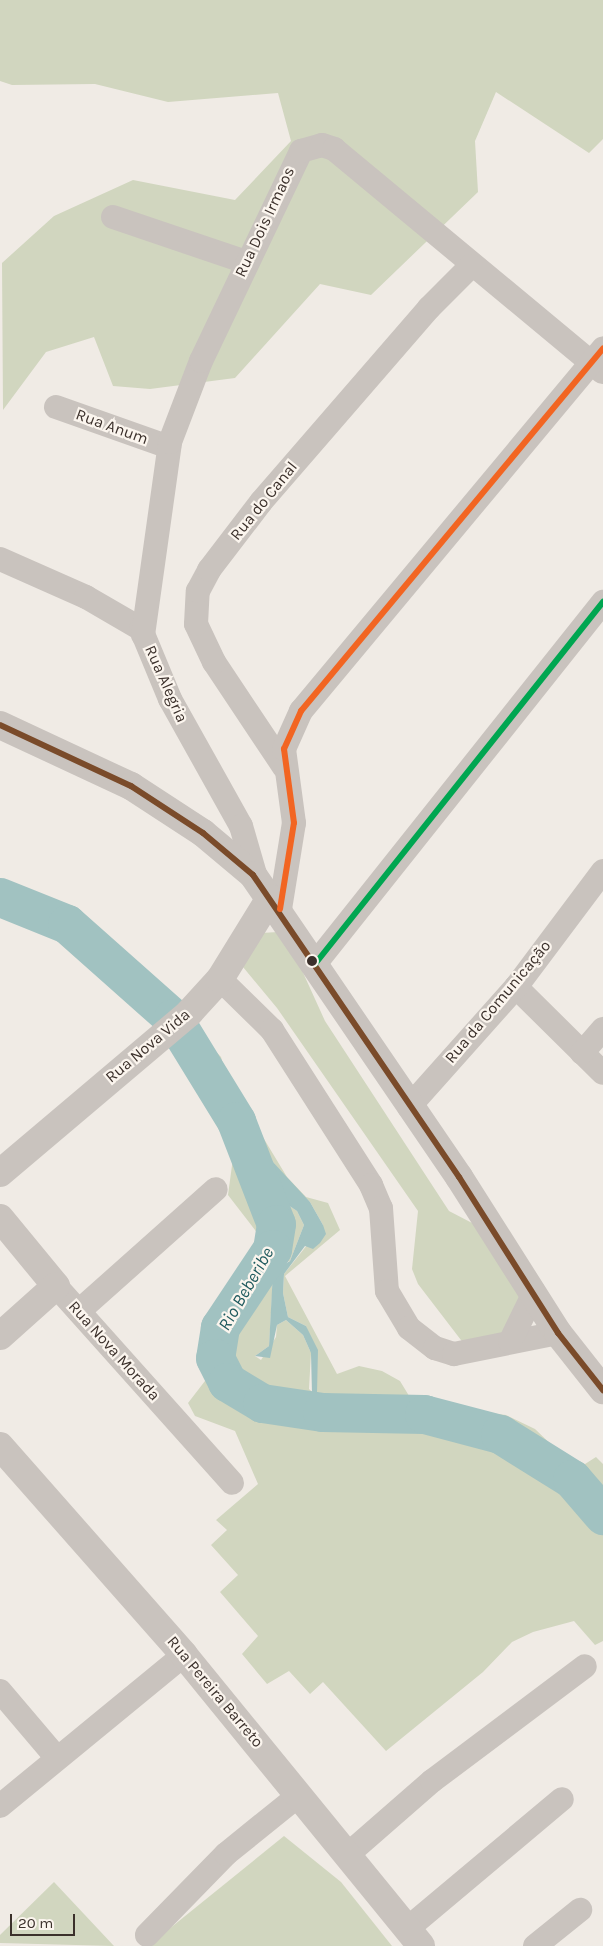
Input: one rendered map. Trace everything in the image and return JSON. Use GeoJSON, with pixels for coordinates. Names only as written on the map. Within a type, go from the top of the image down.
{"type":"FeatureCollection","features":[{"type":"Feature","properties":{"kind":"street","name":"Rua Dois Irmaos"},"geometry":{"type":"LineString","coordinates":[[144,635],[169,447],[246,262],[290,167],[301,151],[322,145],[334,150],[392,195],[471,266],[599,361]]}},
{"type":"Feature","properties":{"kind":"street"},"geometry":{"type":"LineString","coordinates":[[113,218],[246,262]]}},
{"type":"Feature","properties":{"kind":"street","name":"Rua do Canal"},"geometry":{"type":"LineString","coordinates":[[284,767],[214,662],[196,624],[198,591],[209,570],[262,502],[428,308],[471,266]]}},
{"type":"Feature","properties":{"kind":"street"},"geometry":{"type":"LineString","coordinates":[[269,896],[294,824],[284,767],[284,749],[301,711],[599,361]]}},
{"type":"Feature","properties":{"kind":"street","name":"Rua Anum"},"geometry":{"type":"LineString","coordinates":[[56,407],[169,447]]}},
{"type":"Feature","properties":{"kind":"street","name":"Rua Alegria"},"geometry":{"type":"LineString","coordinates":[[0,559],[124,617],[144,635],[170,700],[240,826],[269,896]]}},
{"type":"Feature","properties":{"kind":"street"},"geometry":{"type":"LineString","coordinates":[[315,964],[603,602]]}},
{"type":"Feature","properties":{"kind":"street"},"geometry":{"type":"LineString","coordinates":[[0,725],[131,786],[203,833],[269,896],[558,1333],[603,1390]]}},
{"type":"Feature","properties":{"kind":"street","name":"Rua da Comunicação"},"geometry":{"type":"LineString","coordinates":[[409,1107],[516,986],[603,871]]}},
{"type":"Feature","properties":{"kind":"street","name":"Rua Nova Vida"},"geometry":{"type":"LineString","coordinates":[[0,1173],[189,1013],[220,979],[269,896]]}},
{"type":"Feature","properties":{"kind":"street"},"geometry":{"type":"LineString","coordinates":[[220,979],[272,1030],[371,1185],[380,1208],[382,1268],[399,1317],[435,1348],[454,1354],[558,1333]]}},
{"type":"Feature","properties":{"kind":"street"},"geometry":{"type":"LineString","coordinates":[[516,986],[603,1073]]}},
{"type":"Feature","properties":{"kind":"street"},"geometry":{"type":"LineString","coordinates":[[582,1053],[603,1029]]}},
{"type":"Feature","properties":{"kind":"street"},"geometry":{"type":"LineString","coordinates":[[79,1311],[216,1189]]}},
{"type":"Feature","properties":{"kind":"street","name":"Rua Nova Morada"},"geometry":{"type":"LineString","coordinates":[[0,1218],[56,1286],[232,1483]]}},
{"type":"Feature","properties":{"kind":"street"},"geometry":{"type":"LineString","coordinates":[[0,1336],[56,1286]]}},
{"type":"Feature","properties":{"kind":"street"},"geometry":{"type":"LineString","coordinates":[[510,1342],[534,1294]]}},
{"type":"Feature","properties":{"kind":"street","name":"Rua Pereira Barreto"},"geometry":{"type":"LineString","coordinates":[[0,1446],[184,1655],[414,1938]]}},
{"type":"Feature","properties":{"kind":"street"},"geometry":{"type":"LineString","coordinates":[[0,1806],[56,1758],[184,1655]]}},
{"type":"Feature","properties":{"kind":"street"},"geometry":{"type":"LineString","coordinates":[[346,1856],[432,1781],[585,1666]]}},
{"type":"Feature","properties":{"kind":"street"},"geometry":{"type":"LineString","coordinates":[[0,1691],[56,1758]]}},
{"type":"Feature","properties":{"kind":"street"},"geometry":{"type":"LineString","coordinates":[[147,1935],[226,1854],[299,1795]]}},
{"type":"Feature","properties":{"kind":"street"},"geometry":{"type":"LineString","coordinates":[[414,1938],[562,1799]]}},
{"type":"Feature","properties":{"kind":"street"},"geometry":{"type":"LineString","coordinates":[[535,1946],[580,1910]]}},
{"type":"Feature","properties":{"kind":"green space"},"geometry":{"type":"Polygon","coordinates":[[[0,0],[603,0],[603,139],[589,153],[496,92],[475,141],[478,192],[371,295],[320,284],[235,378],[150,389],[113,386],[94,337],[46,352],[3,410],[2,263],[54,216],[133,180],[235,200],[291,141],[278,93],[168,102],[95,84],[12,85],[0,81],[0,0]]]}},
{"type":"Feature","properties":{"kind":"green space"},"geometry":{"type":"Polygon","coordinates":[[[278,932],[295,955],[325,1021],[449,1211],[474,1224],[523,1294],[514,1329],[464,1344],[418,1284],[412,1269],[418,1211],[277,1008],[243,967],[261,933],[278,932]]]}},
{"type":"Feature","properties":{"kind":"green space"},"geometry":{"type":"Polygon","coordinates":[[[205,1040],[221,1057],[227,1078],[287,1177],[306,1197],[328,1203],[340,1230],[285,1276],[337,1374],[359,1366],[382,1371],[400,1381],[414,1404],[506,1415],[535,1429],[561,1454],[585,1464],[596,1457],[603,1464],[603,1641],[595,1645],[574,1621],[533,1632],[512,1642],[483,1672],[386,1751],[323,1682],[310,1694],[289,1671],[267,1684],[242,1654],[258,1636],[220,1592],[238,1575],[211,1545],[227,1530],[216,1520],[258,1484],[235,1431],[195,1416],[188,1403],[215,1368],[205,1352],[222,1336],[214,1308],[242,1279],[265,1243],[228,1195],[233,1158],[221,1105],[253,1136],[252,1146],[244,1149],[272,1184],[279,1186],[282,1201],[297,1211],[304,1225],[290,1261],[281,1264],[273,1278],[269,1346],[255,1356],[261,1360],[276,1337],[277,1325],[286,1320],[303,1335],[310,1352],[306,1326],[288,1317],[283,1293],[284,1274],[323,1225],[310,1202],[287,1181],[272,1161],[243,1108],[218,1078],[216,1064],[203,1051],[205,1040]],[[311,1354],[309,1389],[318,1397],[341,1399],[317,1394],[314,1388],[315,1378],[311,1354]]]}},
{"type":"Feature","properties":{"kind":"green space"},"geometry":{"type":"Polygon","coordinates":[[[284,1836],[341,1882],[392,1946],[148,1946],[284,1836]]]}},
{"type":"Feature","properties":{"kind":"green space"},"geometry":{"type":"Polygon","coordinates":[[[54,1882],[114,1946],[0,1943],[0,1935],[54,1882]]]}},
{"type":"Feature","properties":{"kind":"water"},"geometry":{"type":"Polygon","coordinates":[[[188,1034],[202,1045],[216,1064],[218,1078],[243,1108],[272,1161],[310,1202],[323,1225],[326,1234],[320,1243],[313,1249],[305,1246],[284,1274],[283,1293],[288,1317],[306,1326],[318,1350],[317,1393],[346,1395],[341,1399],[312,1394],[311,1353],[303,1335],[286,1320],[277,1325],[270,1358],[255,1356],[269,1346],[273,1271],[290,1261],[304,1225],[297,1211],[282,1201],[279,1186],[265,1181],[242,1161],[240,1153],[252,1146],[253,1136],[234,1123],[177,1044],[188,1034]]]}},
{"type":"Feature","properties":{"kind":"waterway","name":"Rio Beberibe"},"geometry":{"type":"LineString","coordinates":[[0,897],[67,924],[173,1018],[236,1121],[276,1224],[272,1249],[220,1327],[215,1358],[227,1382],[262,1403],[322,1412],[424,1414],[500,1434],[572,1479],[603,1515]]}},
{"type":"Feature","properties":{"kind":"transit line"},"geometry":{"type":"LineString","coordinates":[[280,909],[294,823],[284,749],[301,711],[603,348]]}},
{"type":"Feature","properties":{"kind":"transit line"},"geometry":{"type":"LineString","coordinates":[[315,964],[603,602]]}},
{"type":"Feature","properties":{"kind":"transit line"},"geometry":{"type":"LineString","coordinates":[[0,725],[131,786],[203,833],[253,875],[459,1177],[558,1333],[603,1390]]}}]}
